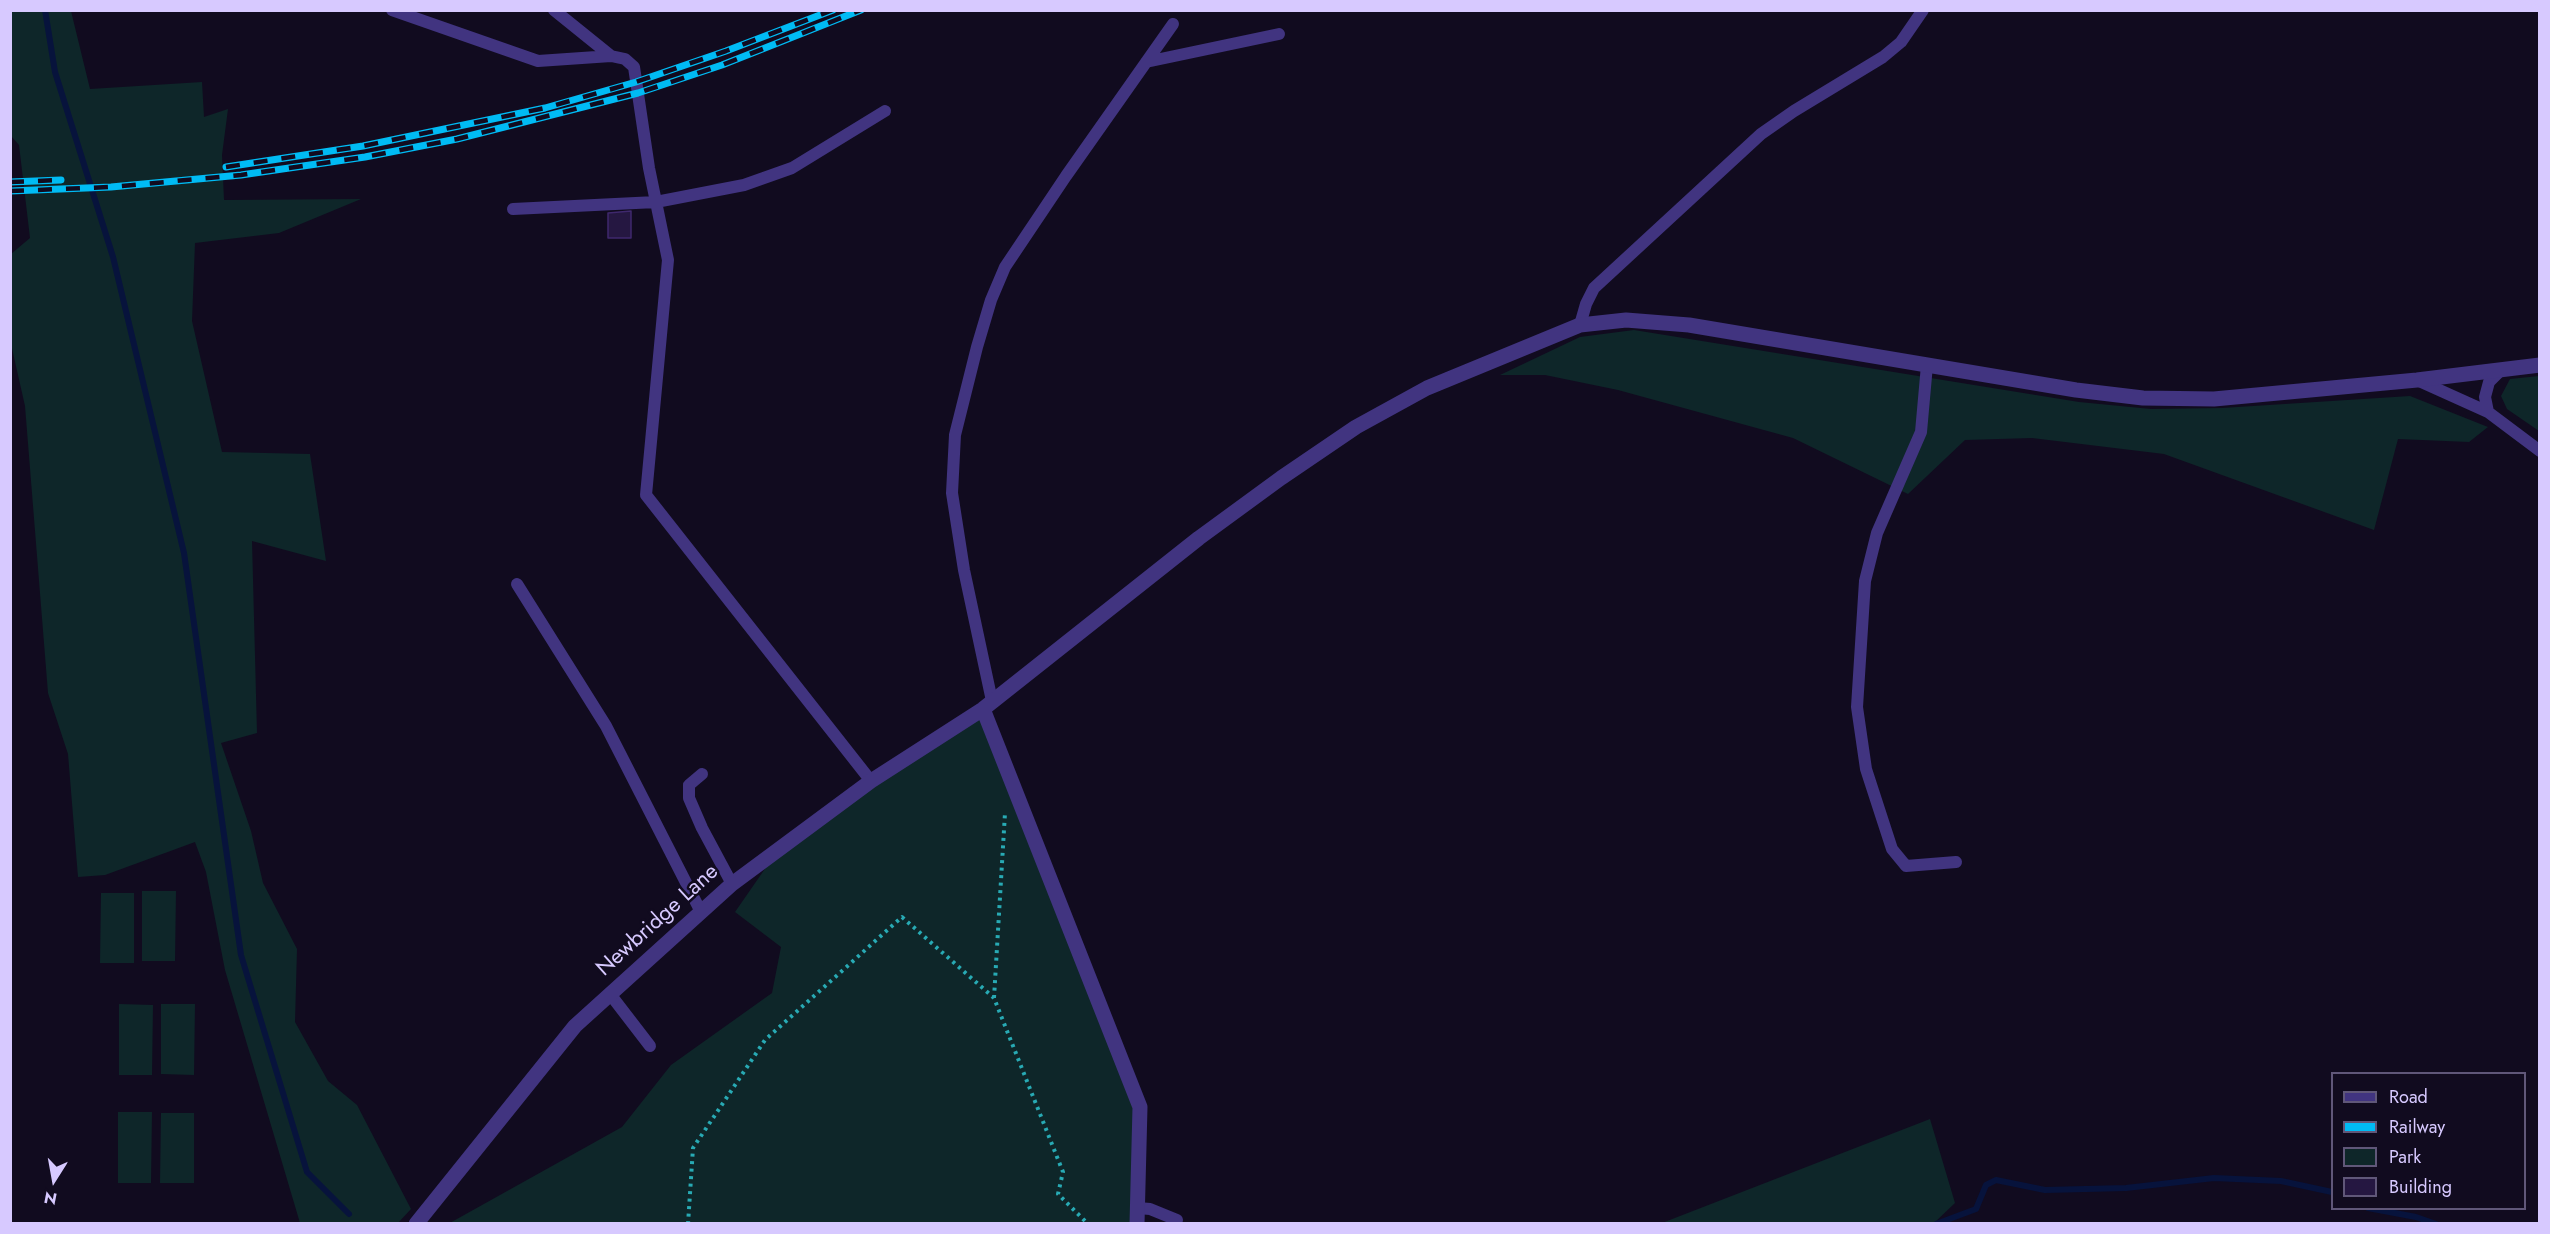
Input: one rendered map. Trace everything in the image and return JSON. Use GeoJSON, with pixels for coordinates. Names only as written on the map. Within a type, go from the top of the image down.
{"type":"FeatureCollection","features":[{"type":"Feature","properties":{"kind":"street","name":"Newbridge Lane"},"geometry":{"type":"LineString","coordinates":[[416,1224],[575,1026],[732,884],[871,782],[987,705],[1199,538],[1281,478],[1356,428],[1427,388],[1581,325],[1626,320],[1689,325],[2076,390],[2143,398],[2214,399],[2416,380],[2540,365]]}},
{"type":"Feature","properties":{"kind":"street"},"geometry":{"type":"LineString","coordinates":[[987,705],[1140,1107],[1138,1216]]}},
{"type":"Feature","properties":{"kind":"lane"},"geometry":{"type":"LineString","coordinates":[[392,10],[538,61],[611,57],[626,59],[634,67],[668,260],[646,495],[871,782]]}},
{"type":"Feature","properties":{"kind":"lane"},"geometry":{"type":"LineString","coordinates":[[554,10],[611,57]]}},
{"type":"Feature","properties":{"kind":"lane"},"geometry":{"type":"LineString","coordinates":[[1581,325],[1586,304],[1594,288],[1761,134],[1794,111],[1883,57],[1901,42],[1923,10]]}},
{"type":"Feature","properties":{"kind":"lane"},"geometry":{"type":"LineString","coordinates":[[987,705],[952,493],[955,435],[977,347],[991,300],[1005,267],[1173,24]]}},
{"type":"Feature","properties":{"kind":"lane"},"geometry":{"type":"LineString","coordinates":[[1146,62],[1279,34]]}},
{"type":"Feature","properties":{"kind":"lane"},"geometry":{"type":"LineString","coordinates":[[513,209],[657,202],[744,184],[792,168],[885,111]]}},
{"type":"Feature","properties":{"kind":"lane"},"geometry":{"type":"LineString","coordinates":[[1927,365],[1921,432],[1878,533],[1865,581],[1857,707],[1866,769],[1892,849],[1906,866],[1956,862]]}},
{"type":"Feature","properties":{"kind":"lane"},"geometry":{"type":"LineString","coordinates":[[2488,412],[2485,397],[2489,382],[2501,370]]}},
{"type":"Feature","properties":{"kind":"lane"},"geometry":{"type":"LineString","coordinates":[[2416,380],[2488,412],[2540,451]]}},
{"type":"Feature","properties":{"kind":"lane"},"geometry":{"type":"LineString","coordinates":[[517,584],[606,726],[701,912]]}},
{"type":"Feature","properties":{"kind":"lane"},"geometry":{"type":"LineString","coordinates":[[702,774],[689,785],[689,798],[732,884]]}},
{"type":"Feature","properties":{"kind":"lane"},"geometry":{"type":"LineString","coordinates":[[610,994],[650,1046]]}},
{"type":"Feature","properties":{"kind":"lane"},"geometry":{"type":"LineString","coordinates":[[1138,1216],[1150,1209],[1177,1220]]}},
{"type":"Feature","properties":{"kind":"path"},"geometry":{"type":"LineString","coordinates":[[1005,807],[994,998],[1063,1172],[1058,1194],[1088,1224]]}},
{"type":"Feature","properties":{"kind":"path"},"geometry":{"type":"LineString","coordinates":[[688,1224],[693,1148],[765,1040],[902,917],[994,998]]}},
{"type":"Feature","properties":{"kind":"green space"},"geometry":{"type":"Polygon","coordinates":[[[11,10],[71,11],[90,89],[202,82],[204,117],[228,109],[222,155],[224,200],[361,199],[279,233],[195,243],[192,321],[222,452],[310,454],[326,561],[252,541],[257,733],[221,743],[251,831],[263,883],[297,949],[295,1022],[328,1081],[357,1105],[411,1209],[398,1223],[300,1223],[225,970],[206,872],[195,842],[105,875],[78,877],[68,754],[48,693],[25,406],[11,344],[11,254],[30,238],[19,145],[11,136],[11,10]]]}},
{"type":"Feature","properties":{"kind":"green space"},"geometry":{"type":"Polygon","coordinates":[[[1634,330],[2079,402],[2151,409],[2222,408],[2410,396],[2488,427],[2469,442],[2398,439],[2374,530],[2164,454],[2032,438],[1965,440],[1908,494],[1793,438],[1618,390],[1545,375],[1500,375],[1580,337],[1634,330]]]}},
{"type":"Feature","properties":{"kind":"green space"},"geometry":{"type":"Polygon","coordinates":[[[2540,376],[2539,431],[2507,409],[2501,396],[2510,379],[2540,376]]]}},
{"type":"Feature","properties":{"kind":"green space"},"geometry":{"type":"Polygon","coordinates":[[[983,709],[1140,1107],[1137,1223],[448,1224],[622,1127],[671,1065],[772,993],[781,947],[735,912],[778,850],[983,709]]]}},
{"type":"Feature","properties":{"kind":"green space"},"geometry":{"type":"Polygon","coordinates":[[[142,891],[176,891],[175,961],[142,961],[142,891]]]}},
{"type":"Feature","properties":{"kind":"green space"},"geometry":{"type":"Polygon","coordinates":[[[101,893],[134,893],[134,963],[100,963],[101,893]]]}},
{"type":"Feature","properties":{"kind":"green space"},"geometry":{"type":"Polygon","coordinates":[[[119,1004],[153,1005],[152,1075],[119,1075],[119,1004]]]}},
{"type":"Feature","properties":{"kind":"green space"},"geometry":{"type":"Polygon","coordinates":[[[161,1004],[195,1004],[194,1075],[161,1074],[161,1004]]]}},
{"type":"Feature","properties":{"kind":"green space"},"geometry":{"type":"Polygon","coordinates":[[[118,1112],[152,1112],[151,1183],[118,1183],[118,1112]]]}},
{"type":"Feature","properties":{"kind":"green space"},"geometry":{"type":"Polygon","coordinates":[[[161,1113],[194,1113],[194,1183],[160,1183],[161,1113]]]}},
{"type":"Feature","properties":{"kind":"green space"},"geometry":{"type":"Polygon","coordinates":[[[1930,1119],[1955,1203],[1934,1223],[1662,1223],[1930,1119]]]}},
{"type":"Feature","properties":{"kind":"building"},"geometry":{"type":"Polygon","coordinates":[[[631,211],[631,238],[608,238],[608,213],[631,211]]]}},
{"type":"Feature","properties":{"kind":"waterway"},"geometry":{"type":"LineString","coordinates":[[45,10],[55,72],[113,257],[184,553],[241,955],[307,1172],[349,1214]]}},
{"type":"Feature","properties":{"kind":"waterway"},"geometry":{"type":"LineString","coordinates":[[1936,1224],[1976,1209],[1986,1185],[1996,1180],[2045,1190],[2126,1188],[2214,1178],[2281,1181],[2331,1192]]}},
{"type":"Feature","properties":{"kind":"waterway"},"geometry":{"type":"LineString","coordinates":[[2379,1210],[2416,1217],[2436,1224]]}},
{"type":"Feature","properties":{"kind":"railway"},"geometry":{"type":"LineString","coordinates":[[226,167],[363,146],[545,108],[636,82],[833,10]]}},
{"type":"Feature","properties":{"kind":"railway"},"geometry":{"type":"LineString","coordinates":[[10,191],[111,187],[241,175],[365,157],[457,139],[638,93],[722,65],[861,10]]}},
{"type":"Feature","properties":{"kind":"railway"},"geometry":{"type":"LineString","coordinates":[[10,182],[61,180]]}}]}
